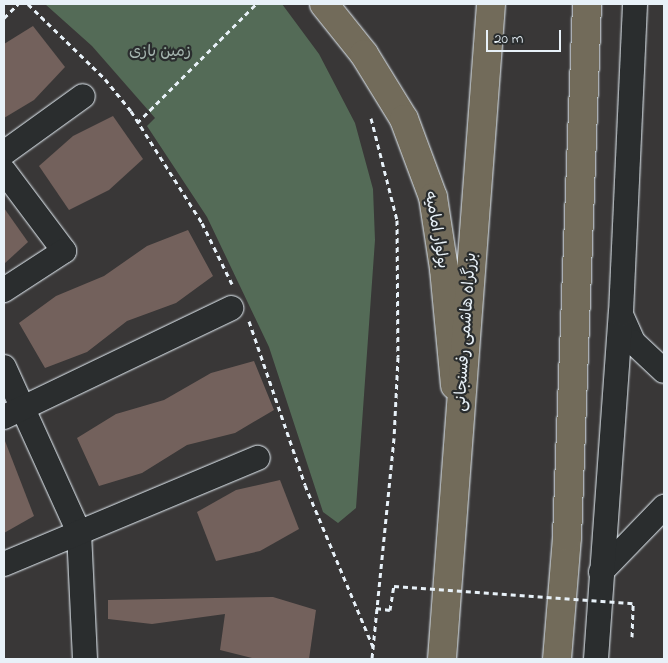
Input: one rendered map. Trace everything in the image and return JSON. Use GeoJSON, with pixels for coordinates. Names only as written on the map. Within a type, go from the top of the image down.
{"type":"FeatureCollection","features":[{"type":"Feature","properties":{"kind":"main road","name":"بولوار امامیه"},"geometry":{"type":"LineString","coordinates":[[324,4],[364,54],[404,119],[433,198],[444,269],[459,426]]}},
{"type":"Feature","properties":{"kind":"main road","name":"بزرگراه هاشمی رفسنجانی"},"geometry":{"type":"LineString","coordinates":[[442,659],[491,4]]}},
{"type":"Feature","properties":{"kind":"main road"},"geometry":{"type":"LineString","coordinates":[[557,659],[567,537],[587,4]]}},
{"type":"Feature","properties":{"kind":"street"},"geometry":{"type":"LineString","coordinates":[[596,659],[621,313],[635,4]]}},
{"type":"Feature","properties":{"kind":"street"},"geometry":{"type":"LineString","coordinates":[[4,154],[83,96]]}},
{"type":"Feature","properties":{"kind":"street"},"geometry":{"type":"LineString","coordinates":[[4,171],[64,252],[4,290]]}},
{"type":"Feature","properties":{"kind":"street"},"geometry":{"type":"LineString","coordinates":[[14,412],[231,308]]}},
{"type":"Feature","properties":{"kind":"street"},"geometry":{"type":"LineString","coordinates":[[621,313],[633,342],[664,371]]}},
{"type":"Feature","properties":{"kind":"street"},"geometry":{"type":"LineString","coordinates":[[4,367],[14,412],[79,532],[85,659]]}},
{"type":"Feature","properties":{"kind":"street"},"geometry":{"type":"LineString","coordinates":[[4,564],[258,458]]}},
{"type":"Feature","properties":{"kind":"street"},"geometry":{"type":"LineString","coordinates":[[601,572],[664,507]]}},
{"type":"Feature","properties":{"kind":"path"},"geometry":{"type":"LineString","coordinates":[[4,18],[18,4]]}},
{"type":"Feature","properties":{"kind":"path"},"geometry":{"type":"LineString","coordinates":[[137,123],[256,4]]}},
{"type":"Feature","properties":{"kind":"path"},"geometry":{"type":"LineString","coordinates":[[366,110],[397,220],[397,375],[372,659]]}},
{"type":"Feature","properties":{"kind":"path"},"geometry":{"type":"LineString","coordinates":[[376,608],[390,610],[394,586],[632,603],[632,637]]}},
{"type":"Feature","properties":{"kind":"green space","name":"زمین بازی"},"geometry":{"type":"Polygon","coordinates":[[[45,4],[282,4],[319,54],[355,123],[373,189],[375,240],[356,508],[338,523],[323,512],[269,347],[207,217],[147,126],[155,118],[92,46],[45,4]]]}},
{"type":"Feature","properties":{"kind":"building"},"geometry":{"type":"Polygon","coordinates":[[[33,26],[65,67],[34,100],[4,118],[4,44],[33,26]]]}},
{"type":"Feature","properties":{"kind":"building"},"geometry":{"type":"Polygon","coordinates":[[[113,116],[143,159],[109,190],[69,210],[39,166],[73,136],[113,116]]]}},
{"type":"Feature","properties":{"kind":"building"},"geometry":{"type":"Polygon","coordinates":[[[4,208],[28,242],[4,264],[4,208]]]}},
{"type":"Feature","properties":{"kind":"building"},"geometry":{"type":"Polygon","coordinates":[[[188,230],[213,276],[176,303],[127,321],[87,352],[45,368],[19,323],[56,296],[104,276],[147,246],[188,230]]]}},
{"type":"Feature","properties":{"kind":"building"},"geometry":{"type":"Polygon","coordinates":[[[254,361],[274,410],[235,433],[187,445],[142,473],[99,486],[77,438],[116,414],[164,400],[211,373],[254,361]]]}},
{"type":"Feature","properties":{"kind":"building"},"geometry":{"type":"Polygon","coordinates":[[[4,442],[34,516],[4,533],[4,442]]]}},
{"type":"Feature","properties":{"kind":"building"},"geometry":{"type":"Polygon","coordinates":[[[280,480],[299,529],[260,551],[216,561],[197,512],[236,490],[280,480]]]}},
{"type":"Feature","properties":{"kind":"building"},"geometry":{"type":"Polygon","coordinates":[[[273,597],[316,610],[309,659],[256,659],[220,650],[225,614],[152,624],[108,619],[108,600],[273,597]]]}}]}
